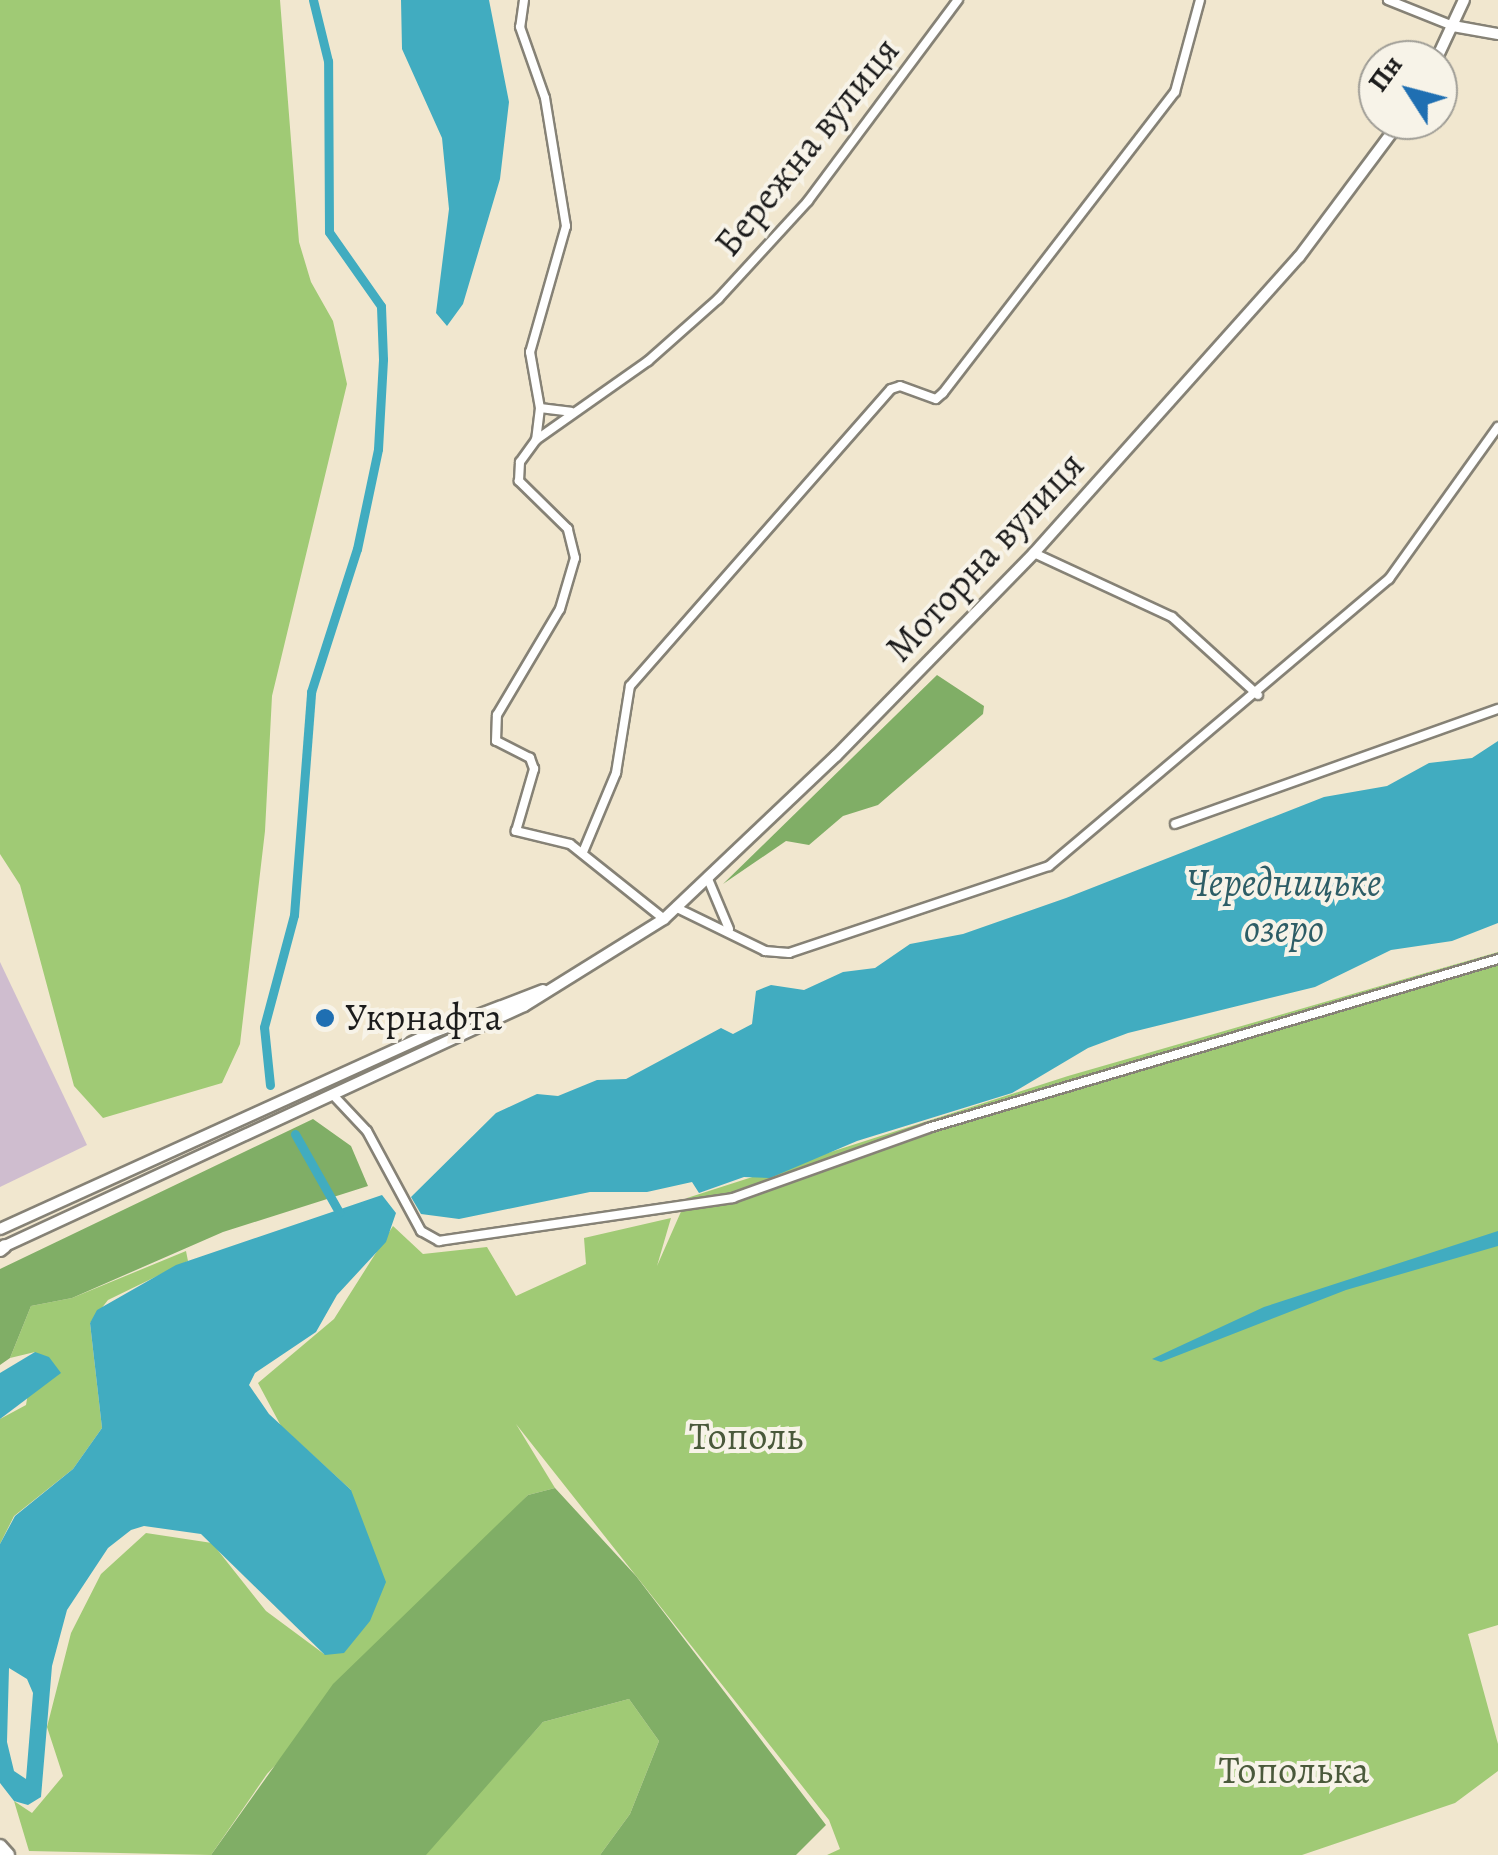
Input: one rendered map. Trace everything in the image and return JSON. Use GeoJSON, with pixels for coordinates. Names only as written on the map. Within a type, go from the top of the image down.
{"type":"FeatureCollection","features":[{"type":"Feature","properties":{"kind":"main road"},"geometry":{"type":"LineString","coordinates":[[0,1846],[8,1855]]}},
{"type":"Feature","properties":{"kind":"street"},"geometry":{"type":"LineString","coordinates":[[524,0],[520,27],[546,98],[566,226],[530,352],[540,408],[536,440],[520,462],[519,481],[568,529],[574,568],[560,609],[506,692],[495,738],[533,764],[516,818],[519,836],[555,839],[583,852],[664,919]]}},
{"type":"Feature","properties":{"kind":"street","name":"Бережна вулиця"},"geometry":{"type":"LineString","coordinates":[[536,440],[648,361],[731,285],[808,201],[958,0]]}},
{"type":"Feature","properties":{"kind":"street"},"geometry":{"type":"LineString","coordinates":[[583,852],[616,773],[630,686],[891,390],[900,386],[936,398],[943,392],[1176,92],[1200,0]]}},
{"type":"Feature","properties":{"kind":"street"},"geometry":{"type":"LineString","coordinates":[[1388,0],[1453,26],[1498,34]]}},
{"type":"Feature","properties":{"kind":"street"},"geometry":{"type":"LineString","coordinates":[[1446,40],[1464,0]]}},
{"type":"Feature","properties":{"kind":"street","name":"Моторна вулиця"},"geometry":{"type":"LineString","coordinates":[[562,984],[678,908],[1034,553],[1299,257],[1386,140]]}},
{"type":"Feature","properties":{"kind":"street"},"geometry":{"type":"LineString","coordinates":[[540,408],[571,412]]}},
{"type":"Feature","properties":{"kind":"street"},"geometry":{"type":"LineString","coordinates":[[678,908],[728,928],[765,951],[789,954],[1028,876],[1084,842],[1174,758],[1258,695],[1389,579],[1498,427]]}},
{"type":"Feature","properties":{"kind":"street"},"geometry":{"type":"LineString","coordinates":[[1034,553],[1172,617],[1258,695]]}},
{"type":"Feature","properties":{"kind":"street"},"geometry":{"type":"LineString","coordinates":[[1174,824],[1498,709]]}},
{"type":"Feature","properties":{"kind":"street"},"geometry":{"type":"LineString","coordinates":[[708,879],[728,928]]}},
{"type":"Feature","properties":{"kind":"street"},"geometry":{"type":"LineString","coordinates":[[334,1096],[367,1131],[421,1231],[439,1241],[733,1198],[928,1128],[1498,958]]}},
{"type":"Feature","properties":{"kind":"street"},"geometry":{"type":"LineString","coordinates":[[2,1248],[334,1096],[562,984]]}},
{"type":"Feature","properties":{"kind":"street"},"geometry":{"type":"LineString","coordinates":[[0,1229],[429,1034],[562,984]]}},
{"type":"Feature","properties":{"kind":"street"},"geometry":{"type":"LineString","coordinates":[[141,1165],[148,1181]]}},
{"type":"Feature","properties":{"kind":"shaded area"},"geometry":{"type":"Polygon","coordinates":[[[0,962],[87,1145],[0,1187],[0,962]]]}},
{"type":"Feature","properties":{"kind":"green space"},"geometry":{"type":"Polygon","coordinates":[[[0,0],[280,0],[299,242],[311,282],[333,321],[347,384],[272,696],[265,831],[240,1044],[222,1083],[103,1118],[74,1086],[20,885],[0,854],[0,0]]]}},
{"type":"Feature","properties":{"kind":"green space"},"geometry":{"type":"Polygon","coordinates":[[[937,675],[984,706],[983,714],[878,805],[843,816],[809,845],[786,841],[723,884],[937,675]]]}},
{"type":"Feature","properties":{"kind":"green space"},"geometry":{"type":"Polygon","coordinates":[[[1498,952],[1498,1625],[1468,1634],[1498,1744],[1498,1771],[1455,1803],[1302,1855],[827,1855],[840,1849],[829,1820],[516,1424],[555,1488],[528,1495],[267,1774],[211,1855],[29,1851],[14,1801],[32,1813],[63,1776],[47,1727],[71,1633],[101,1574],[146,1533],[212,1543],[266,1611],[324,1654],[351,1490],[281,1426],[258,1383],[334,1319],[393,1226],[423,1254],[487,1247],[516,1296],[586,1264],[584,1238],[671,1218],[657,1266],[687,1198],[1068,1076],[1498,952]]]}},
{"type":"Feature","properties":{"kind":"green space"},"geometry":{"type":"Polygon","coordinates":[[[313,1119],[351,1146],[368,1186],[223,1232],[72,1298],[31,1306],[10,1358],[0,1365],[0,1269],[313,1119]]]}},
{"type":"Feature","properties":{"kind":"green space"},"geometry":{"type":"Polygon","coordinates":[[[186,1251],[188,1261],[108,1300],[90,1323],[102,1428],[73,1469],[14,1516],[0,1544],[0,1419],[26,1405],[35,1352],[10,1358],[31,1306],[72,1298],[186,1251]]]}},
{"type":"Feature","properties":{"kind":"green space"},"geometry":{"type":"Polygon","coordinates":[[[555,1488],[636,1576],[826,1825],[796,1855],[600,1855],[630,1814],[659,1741],[629,1699],[543,1722],[426,1855],[211,1855],[333,1684],[528,1495],[555,1488]]]}},
{"type":"Feature","properties":{"kind":"green space"},"geometry":{"type":"Polygon","coordinates":[[[629,1699],[659,1741],[630,1814],[600,1855],[424,1855],[543,1722],[629,1699]]]}},
{"type":"Feature","properties":{"kind":"water"},"geometry":{"type":"Polygon","coordinates":[[[401,0],[489,0],[509,102],[500,179],[463,304],[447,326],[436,313],[449,209],[442,138],[402,49],[401,0]]]}},
{"type":"Feature","properties":{"kind":"water","name":"Чередницьке озеро"},"geometry":{"type":"Polygon","coordinates":[[[1498,741],[1498,923],[1452,941],[1391,950],[1315,987],[1128,1033],[1088,1048],[1012,1093],[857,1141],[770,1178],[744,1177],[699,1193],[692,1182],[647,1192],[590,1192],[459,1219],[421,1214],[411,1197],[496,1113],[537,1094],[558,1096],[597,1080],[626,1079],[721,1028],[733,1034],[752,1024],[756,991],[771,985],[804,990],[843,972],[875,968],[910,944],[963,934],[1324,797],[1387,786],[1429,763],[1472,758],[1498,741]]]}},
{"type":"Feature","properties":{"kind":"water"},"geometry":{"type":"Polygon","coordinates":[[[382,1195],[396,1213],[386,1242],[337,1295],[316,1332],[255,1373],[249,1385],[269,1414],[351,1490],[386,1582],[370,1621],[344,1653],[325,1655],[201,1534],[144,1526],[131,1530],[108,1548],[67,1610],[52,1666],[41,1797],[28,1805],[14,1801],[0,1783],[0,1544],[15,1516],[73,1469],[102,1428],[90,1323],[97,1310],[176,1265],[382,1195]],[[9,1668],[7,1742],[14,1771],[26,1779],[33,1693],[27,1679],[9,1668]]]}},
{"type":"Feature","properties":{"kind":"water"},"geometry":{"type":"Polygon","coordinates":[[[1498,1231],[1498,1246],[1346,1290],[1161,1362],[1152,1359],[1264,1307],[1498,1231]]]}},
{"type":"Feature","properties":{"kind":"water"},"geometry":{"type":"Polygon","coordinates":[[[35,1352],[49,1357],[61,1373],[0,1419],[0,1373],[35,1352]]]}},
{"type":"Feature","properties":{"kind":"waterway"},"geometry":{"type":"LineString","coordinates":[[270,1085],[264,1027],[294,915],[311,692],[357,549],[378,449],[383,359],[381,306],[329,232],[328,61],[313,0]]}},
{"type":"Feature","properties":{"kind":"waterway"},"geometry":{"type":"LineString","coordinates":[[295,1134],[339,1212]]}},
{"type":"Feature","properties":{"kind":"place","name":"Укрнафта"},"geometry":{"type":"Point","coordinates":[325,1018]}},
{"type":"Feature","properties":{"kind":"park label","name":"Тополь"},"geometry":{"type":"Point","coordinates":[746,1437]}},
{"type":"Feature","properties":{"kind":"park label","name":"Тополька"},"geometry":{"type":"Point","coordinates":[1294,1771]}}]}
